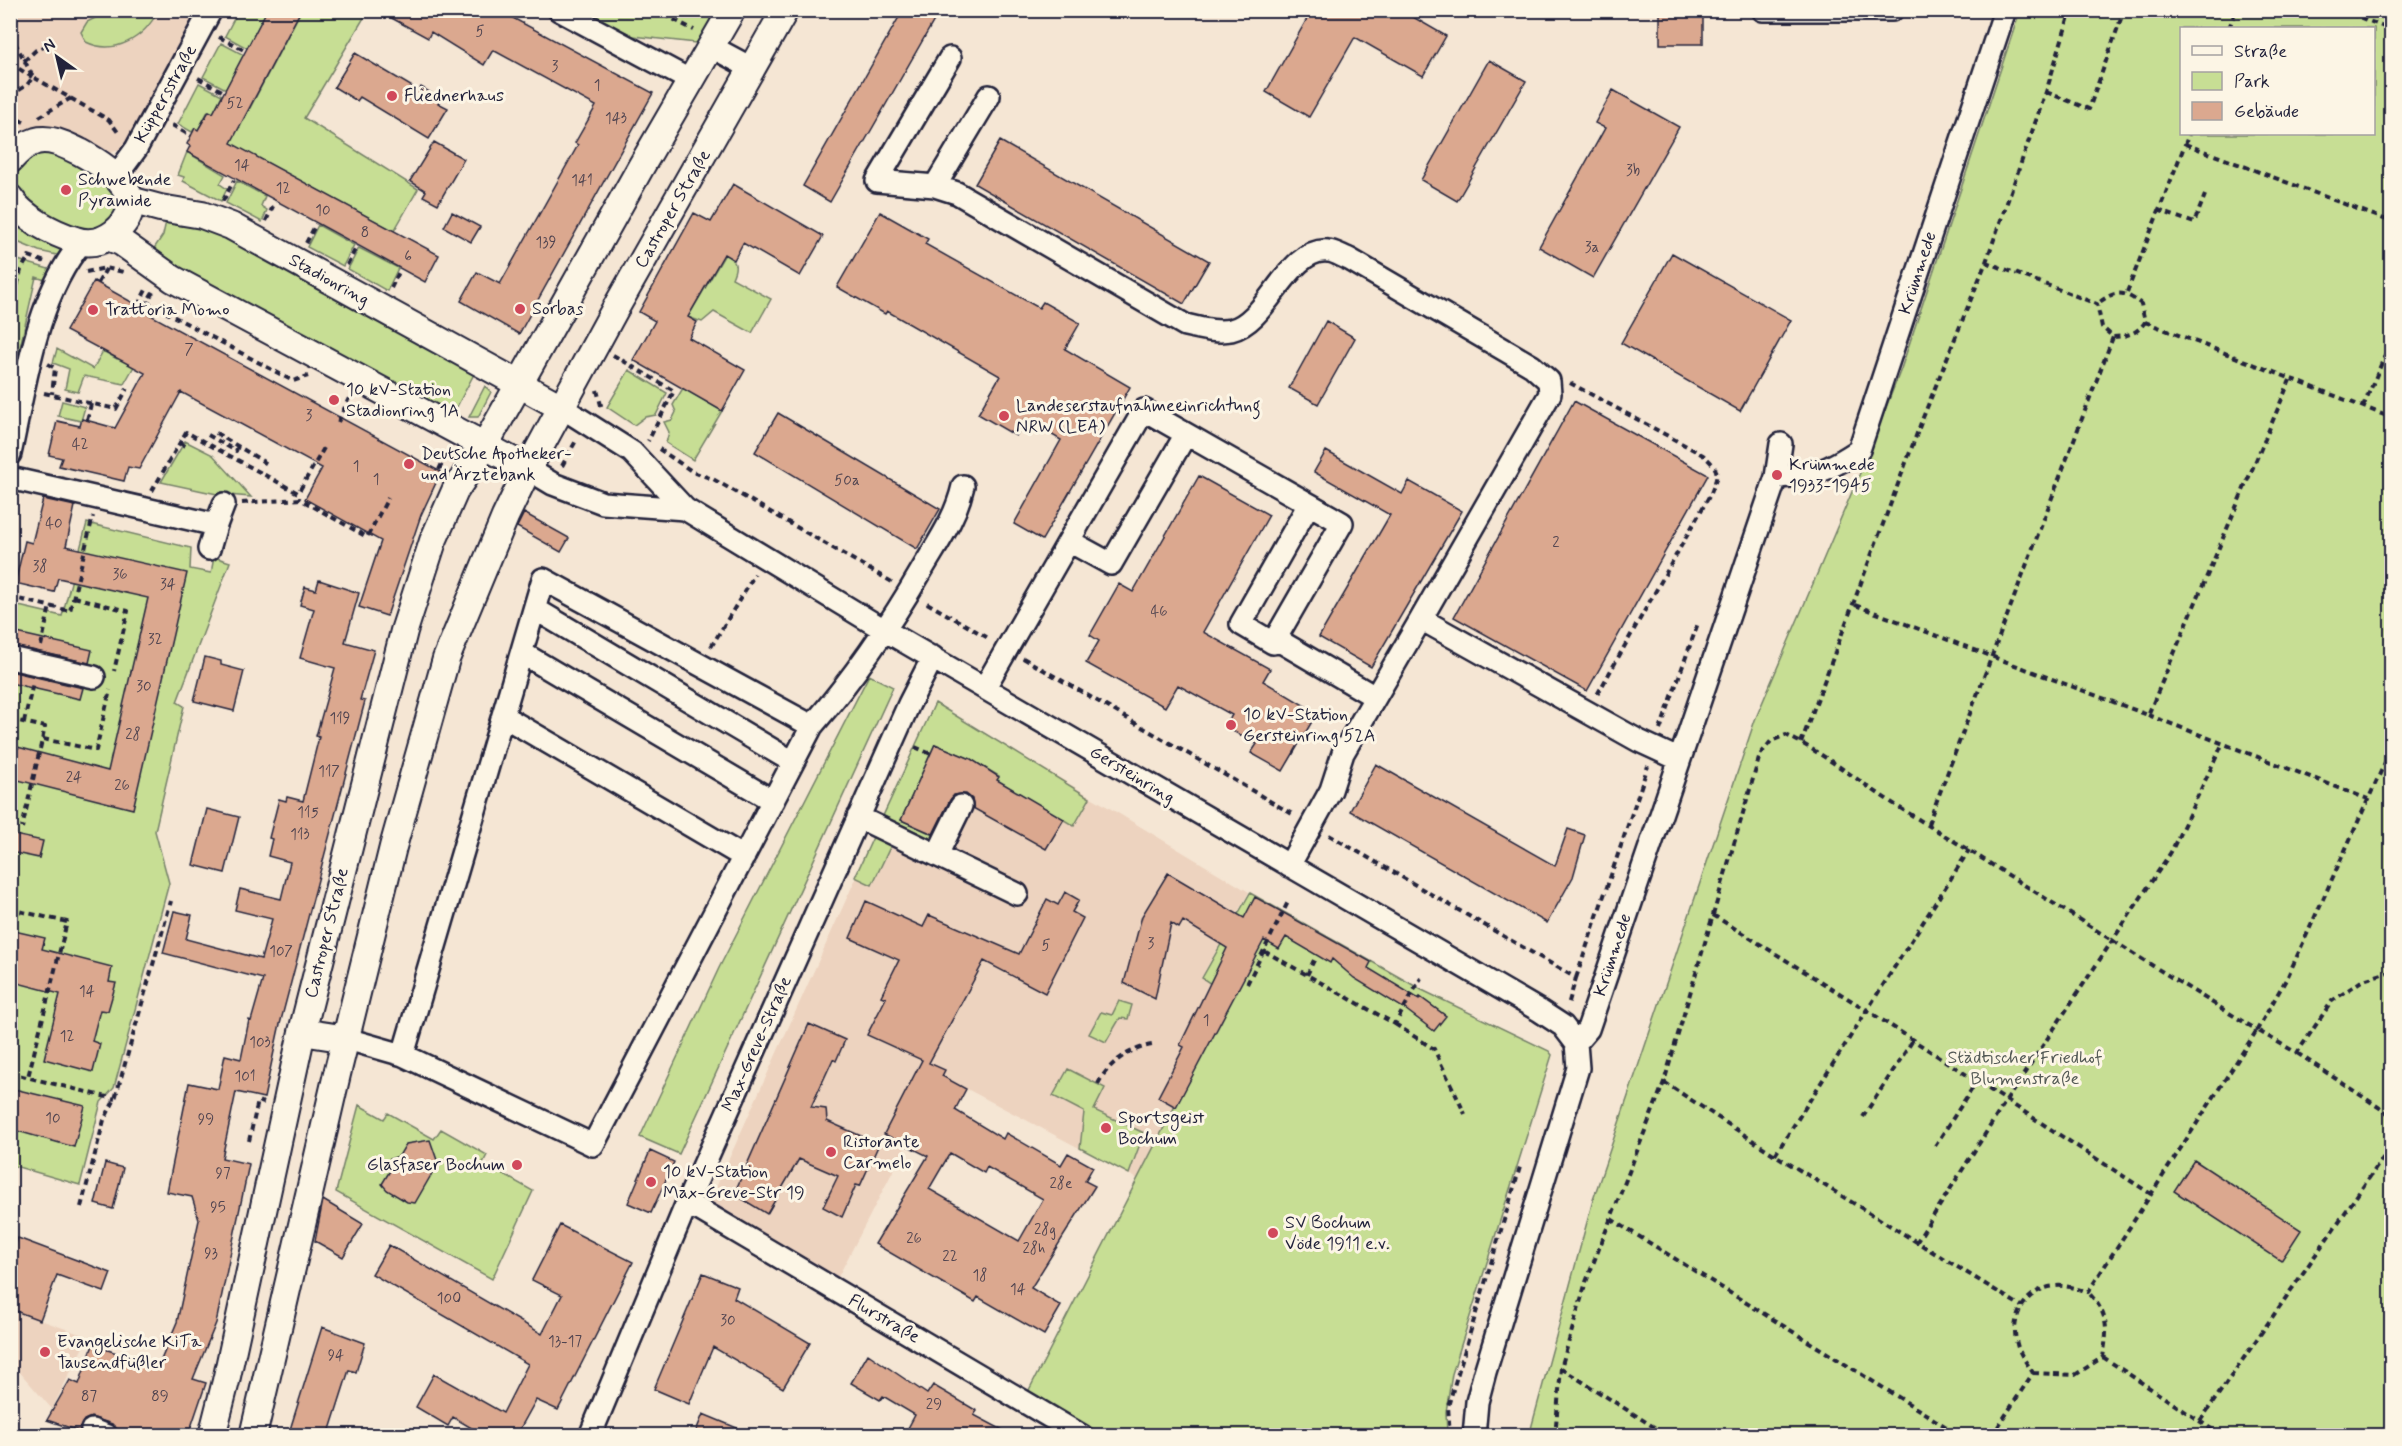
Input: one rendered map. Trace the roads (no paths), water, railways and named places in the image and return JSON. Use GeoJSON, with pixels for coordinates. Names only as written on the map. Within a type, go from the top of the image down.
{"type":"FeatureCollection","features":[{"type":"Feature","properties":{"kind":"main road","name":"Castroper Straße"},"geometry":{"type":"LineString","coordinates":[[212,1436],[302,1032],[404,631],[442,520],[455,491],[518,386],[642,165],[704,39],[732,10]]}},
{"type":"Feature","properties":{"kind":"main road","name":"Castroper Straße"},"geometry":{"type":"LineString","coordinates":[[253,1436],[393,847],[446,659],[505,517],[528,469],[785,10]]}},
{"type":"Feature","properties":{"kind":"main road"},"geometry":{"type":"LineString","coordinates":[[12,208],[49,228],[82,242],[95,243],[108,237],[122,226],[128,213],[130,200],[117,175],[104,164],[59,142],[19,141]]}},
{"type":"Feature","properties":{"kind":"main road","name":"Stadionring"},"geometry":{"type":"LineString","coordinates":[[130,200],[202,215],[231,226],[518,386]]}},
{"type":"Feature","properties":{"kind":"main road"},"geometry":{"type":"LineString","coordinates":[[108,237],[121,242],[172,279],[528,469]]}},
{"type":"Feature","properties":{"kind":"main road"},"geometry":{"type":"LineString","coordinates":[[518,386],[561,407]]}},
{"type":"Feature","properties":{"kind":"main road"},"geometry":{"type":"LineString","coordinates":[[302,1032],[347,1039]]}},
{"type":"Feature","properties":{"kind":"street","name":"Küppersstraße"},"geometry":{"type":"LineString","coordinates":[[117,175],[136,149],[211,10]]}},
{"type":"Feature","properties":{"kind":"street"},"geometry":{"type":"LineString","coordinates":[[559,10],[682,75]]}},
{"type":"Feature","properties":{"kind":"street"},"geometry":{"type":"LineString","coordinates":[[1763,10],[1892,10]]}},
{"type":"Feature","properties":{"kind":"street","name":"Krümmede"},"geometry":{"type":"LineString","coordinates":[[1776,477],[1798,476],[1831,469],[1859,450],[2005,10]]}},
{"type":"Feature","properties":{"kind":"street"},"geometry":{"type":"LineString","coordinates":[[704,39],[753,69]]}},
{"type":"Feature","properties":{"kind":"street"},"geometry":{"type":"LineString","coordinates":[[950,58],[877,182],[935,186],[957,193],[1185,325],[1211,330],[1232,330],[1253,318],[1294,266],[1308,256],[1327,250],[1349,259],[1532,366],[1549,381],[1550,393],[1343,753],[1331,790],[1289,866]]}},
{"type":"Feature","properties":{"kind":"street"},"geometry":{"type":"LineString","coordinates":[[935,186],[989,96]]}},
{"type":"Feature","properties":{"kind":"street"},"geometry":{"type":"LineString","coordinates":[[10,454],[32,356],[46,309],[69,257],[82,242]]}},
{"type":"Feature","properties":{"kind":"street","name":"Gersteinring"},"geometry":{"type":"LineString","coordinates":[[561,407],[632,452],[686,509],[886,631],[1436,949],[1569,1034]]}},
{"type":"Feature","properties":{"kind":"street"},"geometry":{"type":"LineString","coordinates":[[985,687],[1144,410],[1310,504],[1342,523],[1274,643],[1240,624],[1310,504]]}},
{"type":"Feature","properties":{"kind":"street"},"geometry":{"type":"LineString","coordinates":[[1069,541],[1111,564],[1186,434]]}},
{"type":"Feature","properties":{"kind":"street","name":"Krümmede"},"geometry":{"type":"LineString","coordinates":[[1569,1034],[1588,1029],[1678,759],[1776,477],[1780,444]]}},
{"type":"Feature","properties":{"kind":"street","name":"Gersteinring"},"geometry":{"type":"LineString","coordinates":[[528,469],[553,484],[603,503],[686,509]]}},
{"type":"Feature","properties":{"kind":"street"},"geometry":{"type":"LineString","coordinates":[[10,478],[216,525]]}},
{"type":"Feature","properties":{"kind":"street"},"geometry":{"type":"LineString","coordinates":[[347,1039],[403,1055],[593,1144],[812,726],[852,680],[886,631],[957,511],[963,486]]}},
{"type":"Feature","properties":{"kind":"street"},"geometry":{"type":"LineString","coordinates":[[209,549],[224,504]]}},
{"type":"Feature","properties":{"kind":"street"},"geometry":{"type":"LineString","coordinates":[[403,1055],[543,579],[812,726]]}},
{"type":"Feature","properties":{"kind":"street"},"geometry":{"type":"LineString","coordinates":[[535,609],[793,762]]}},
{"type":"Feature","properties":{"kind":"street"},"geometry":{"type":"LineString","coordinates":[[1421,619],[1587,712],[1678,759]]}},
{"type":"Feature","properties":{"kind":"street"},"geometry":{"type":"LineString","coordinates":[[1276,639],[1375,697]]}},
{"type":"Feature","properties":{"kind":"street"},"geometry":{"type":"LineString","coordinates":[[522,653],[773,801]]}},
{"type":"Feature","properties":{"kind":"street","name":"Max-Greve-Straße"},"geometry":{"type":"LineString","coordinates":[[590,1436],[686,1205],[858,818],[933,657]]}},
{"type":"Feature","properties":{"kind":"street"},"geometry":{"type":"LineString","coordinates":[[10,658],[94,677]]}},
{"type":"Feature","properties":{"kind":"street"},"geometry":{"type":"LineString","coordinates":[[503,716],[744,857]]}},
{"type":"Feature","properties":{"kind":"street"},"geometry":{"type":"LineString","coordinates":[[937,855],[961,806]]}},
{"type":"Feature","properties":{"kind":"street"},"geometry":{"type":"LineString","coordinates":[[858,818],[1017,894]]}},
{"type":"Feature","properties":{"kind":"street"},"geometry":{"type":"LineString","coordinates":[[1474,1436],[1477,1402],[1485,1372],[1578,1068],[1569,1034]]}},
{"type":"Feature","properties":{"kind":"street","name":"Flurstraße"},"geometry":{"type":"LineString","coordinates":[[686,1205],[702,1211],[1082,1436]]}},
{"type":"Feature","properties":{"kind":"place","name":"Fliednerhaus"},"geometry":{"type":"Point","coordinates":[392,96]}},
{"type":"Feature","properties":{"kind":"place","name":"Schwebende Pyramide"},"geometry":{"type":"Point","coordinates":[66,190]}},
{"type":"Feature","properties":{"kind":"place","name":"Sorbas"},"geometry":{"type":"Point","coordinates":[520,309]}},
{"type":"Feature","properties":{"kind":"place","name":"Trattoria Momo"},"geometry":{"type":"Point","coordinates":[93,310]}},
{"type":"Feature","properties":{"kind":"place","name":"10 kV-Station Stadionring 1A"},"geometry":{"type":"Point","coordinates":[334,400]}},
{"type":"Feature","properties":{"kind":"place","name":"Landeserstaufnahmeeinrichtung NRW (LEA)"},"geometry":{"type":"Point","coordinates":[1004,416]}},
{"type":"Feature","properties":{"kind":"place","name":"Deutsche Apotheker- und Ärztebank"},"geometry":{"type":"Point","coordinates":[409,464]}},
{"type":"Feature","properties":{"kind":"place","name":"Krümmede 1933-1945"},"geometry":{"type":"Point","coordinates":[1777,475]}},
{"type":"Feature","properties":{"kind":"place","name":"10 kV-Station Gersteinring 52A"},"geometry":{"type":"Point","coordinates":[1231,725]}},
{"type":"Feature","properties":{"kind":"place","name":"Sportsgeist Bochum"},"geometry":{"type":"Point","coordinates":[1106,1128]}},
{"type":"Feature","properties":{"kind":"place","name":"Ristorante Carmelo"},"geometry":{"type":"Point","coordinates":[831,1152]}},
{"type":"Feature","properties":{"kind":"place","name":"Glasfaser Bochum"},"geometry":{"type":"Point","coordinates":[517,1165]}},
{"type":"Feature","properties":{"kind":"place","name":"10 kV-Station Max-Greve-Str 19"},"geometry":{"type":"Point","coordinates":[651,1182]}},
{"type":"Feature","properties":{"kind":"place","name":"SV Bochum Vöde 1911 e.v."},"geometry":{"type":"Point","coordinates":[1273,1233]}},
{"type":"Feature","properties":{"kind":"place","name":"Evangelische KiTa Tausendfüßler"},"geometry":{"type":"Point","coordinates":[45,1352]}},
{"type":"Feature","properties":{"kind":"park label","name":"Städtischer Friedhof Blumenstraße"},"geometry":{"type":"Point","coordinates":[2025,1068]}}]}
